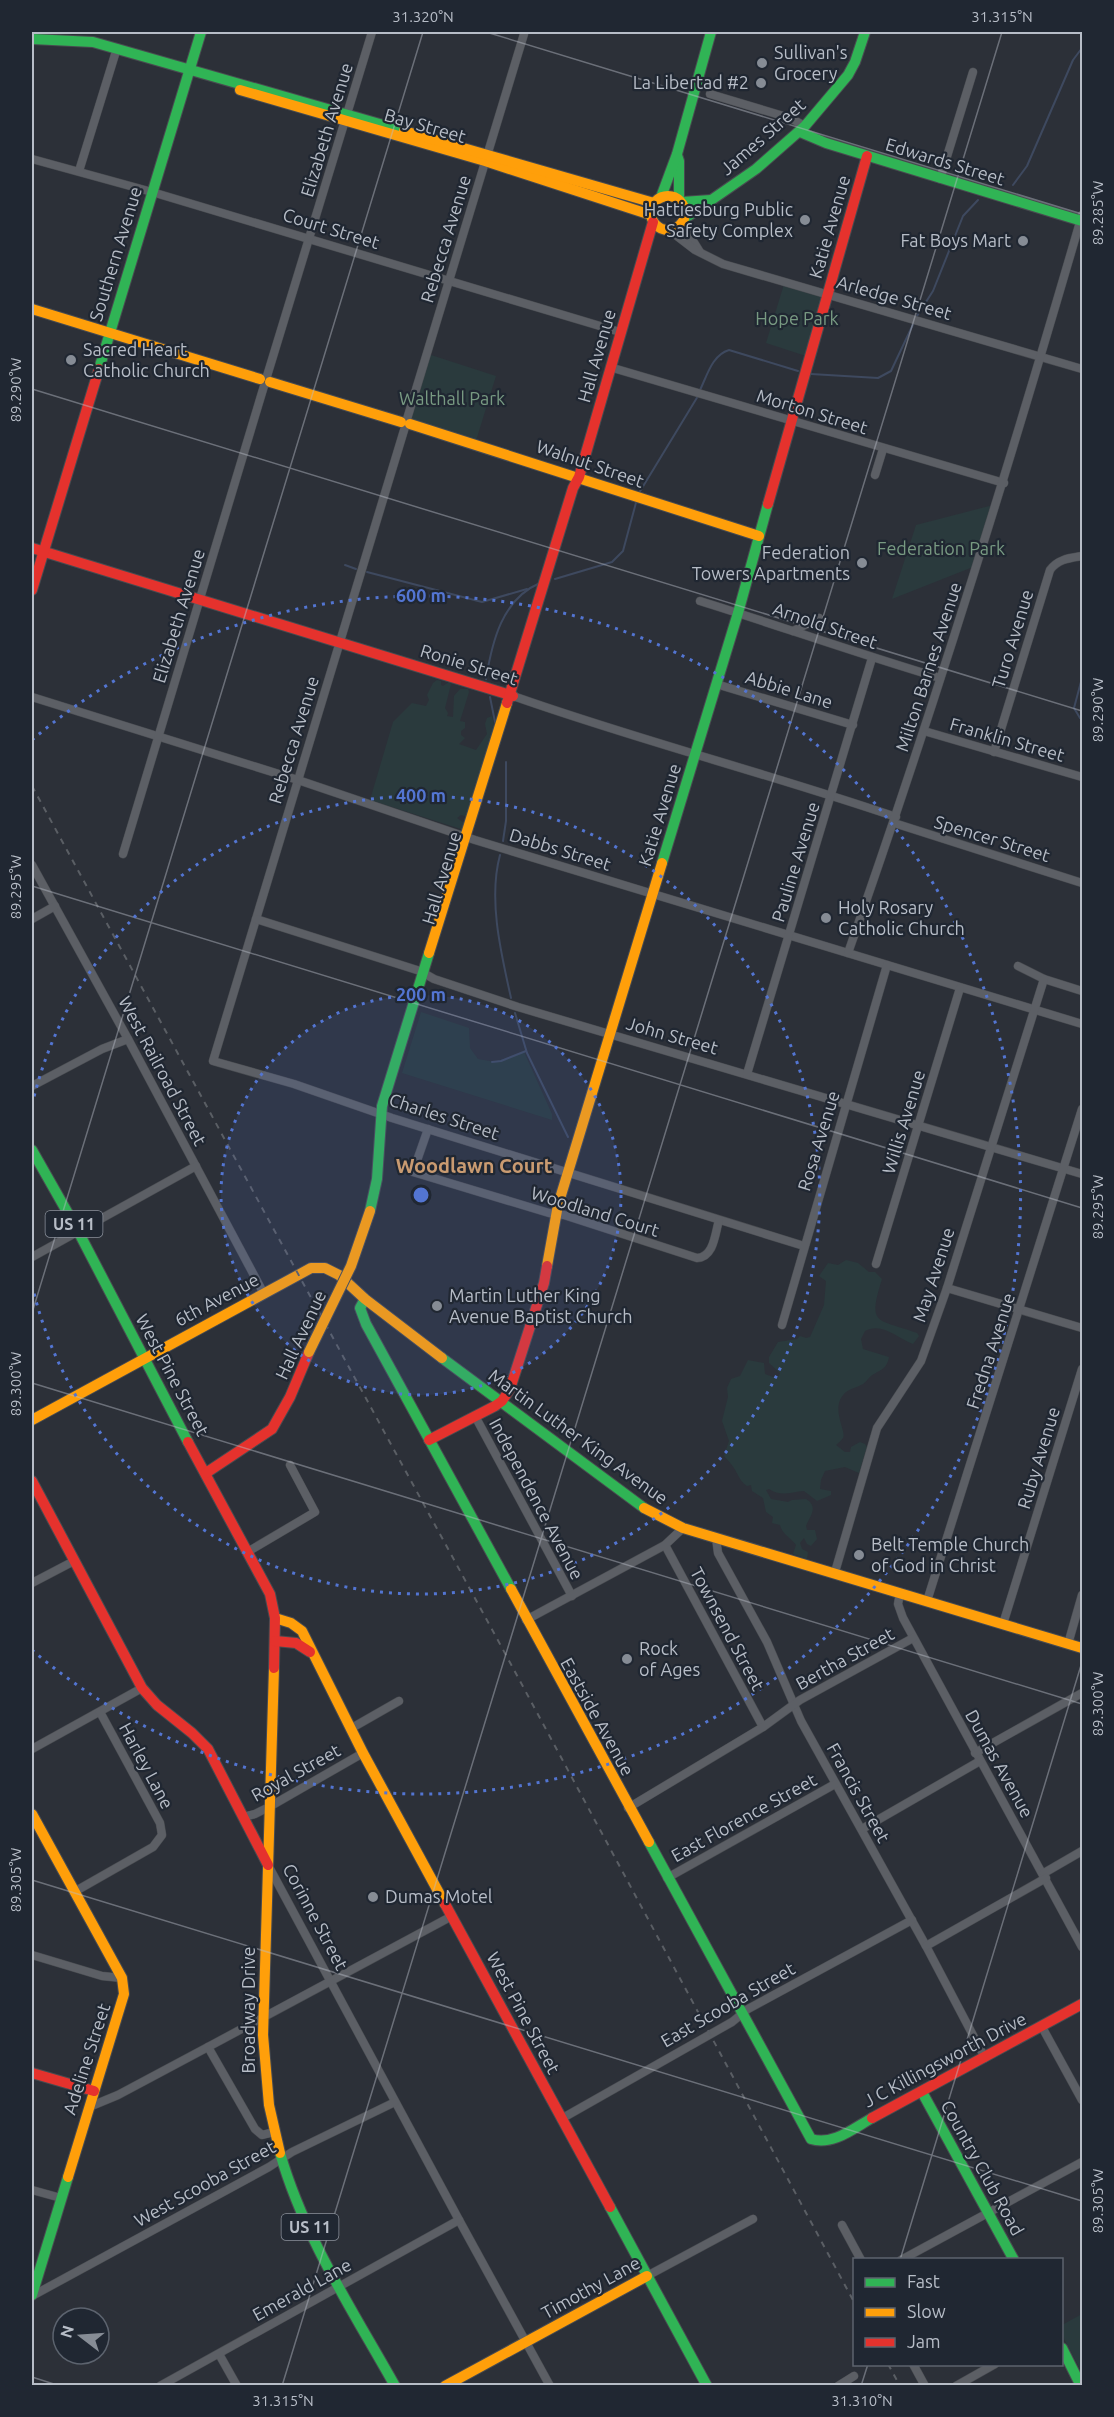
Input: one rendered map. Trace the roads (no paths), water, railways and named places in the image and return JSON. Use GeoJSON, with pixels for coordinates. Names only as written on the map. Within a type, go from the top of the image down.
{"type":"FeatureCollection","features":[{"type":"Feature","properties":{"kind":"street","name":"Southern Avenue"},"geometry":{"type":"LineString","coordinates":[[32,590],[201,32]]}},
{"type":"Feature","properties":{"kind":"street","name":"Elizabeth Avenue"},"geometry":{"type":"LineString","coordinates":[[123,854],[372,32]]}},
{"type":"Feature","properties":{"kind":"street"},"geometry":{"type":"LineString","coordinates":[[659,224],[658,200],[677,154],[711,32]]}},
{"type":"Feature","properties":{"kind":"street","name":"James Street"},"geometry":{"type":"LineString","coordinates":[[659,224],[683,221],[756,169],[802,129],[848,75],[865,32]]}},
{"type":"Feature","properties":{"kind":"street","name":"Rebecca Avenue"},"geometry":{"type":"LineString","coordinates":[[213,1061],[524,34]]}},
{"type":"Feature","properties":{"kind":"street","name":"Bay Street"},"geometry":{"type":"LineString","coordinates":[[32,39],[82,40],[117,48],[190,71],[200,79],[347,116],[487,157],[658,200],[669,195],[681,201]]}},
{"type":"Feature","properties":{"kind":"street"},"geometry":{"type":"LineString","coordinates":[[79,171],[117,48]]}},
{"type":"Feature","properties":{"kind":"street"},"geometry":{"type":"LineString","coordinates":[[940,179],[974,72]]}},
{"type":"Feature","properties":{"kind":"street","name":"Edwards Street"},"geometry":{"type":"LineString","coordinates":[[710,93],[790,118],[813,140],[940,179],[1082,218]]}},
{"type":"Feature","properties":{"kind":"street"},"geometry":{"type":"LineString","coordinates":[[677,154],[681,201],[685,209],[683,221],[700,252]]}},
{"type":"Feature","properties":{"kind":"street","name":"Katie Avenue"},"geometry":{"type":"LineString","coordinates":[[502,1401],[510,1389],[544,1283],[555,1214],[738,613],[790,422],[867,156]]}},
{"type":"Feature","properties":{"kind":"street","name":"Bay Street"},"geometry":{"type":"LineString","coordinates":[[487,157],[659,224]]}},
{"type":"Feature","properties":{"kind":"street","name":"Court Street"},"geometry":{"type":"LineString","coordinates":[[32,159],[152,192],[621,332]]}},
{"type":"Feature","properties":{"kind":"street"},"geometry":{"type":"LineString","coordinates":[[681,201],[711,200]]}},
{"type":"Feature","properties":{"kind":"street","name":"Milton Barnes Avenue"},"geometry":{"type":"LineString","coordinates":[[848,953],[895,820],[1004,483],[1082,218]]}},
{"type":"Feature","properties":{"kind":"street","name":"Arledge Street"},"geometry":{"type":"LineString","coordinates":[[659,224],[700,252],[723,264],[1083,369]]}},
{"type":"Feature","properties":{"kind":"street","name":"Hall Avenue"},"geometry":{"type":"LineString","coordinates":[[206,1473],[272,1429],[290,1397],[363,1237],[377,1179],[382,1114],[387,1108],[512,695],[578,490],[579,477],[648,244],[659,224]]}},
{"type":"Feature","properties":{"kind":"street","name":"Walnut Street"},"geometry":{"type":"LineString","coordinates":[[32,309],[579,477],[759,536]]}},
{"type":"Feature","properties":{"kind":"street","name":"Morton Street"},"geometry":{"type":"LineString","coordinates":[[613,368],[790,422],[1004,483]]}},
{"type":"Feature","properties":{"kind":"street"},"geometry":{"type":"LineString","coordinates":[[875,475],[883,449]]}},
{"type":"Feature","properties":{"kind":"street","name":"Ronie Street"},"geometry":{"type":"LineString","coordinates":[[32,548],[512,695],[585,722],[832,795],[895,820]]}},
{"type":"Feature","properties":{"kind":"street","name":"Turo Avenue"},"geometry":{"type":"LineString","coordinates":[[994,752],[1050,570],[1054,564],[1063,560],[1083,556]]}},
{"type":"Feature","properties":{"kind":"street","name":"Arnold Street"},"geometry":{"type":"LineString","coordinates":[[700,601],[940,678]]}},
{"type":"Feature","properties":{"kind":"street"},"geometry":{"type":"LineString","coordinates":[[793,631],[819,618]]}},
{"type":"Feature","properties":{"kind":"street","name":"Pauline Avenue"},"geometry":{"type":"LineString","coordinates":[[747,1074],[872,658]]}},
{"type":"Feature","properties":{"kind":"street","name":"Abbie Lane"},"geometry":{"type":"LineString","coordinates":[[716,684],[853,725]]}},
{"type":"Feature","properties":{"kind":"street","name":"Dabbs Street"},"geometry":{"type":"LineString","coordinates":[[32,697],[298,780],[468,838],[1083,1024]]}},
{"type":"Feature","properties":{"kind":"street","name":"Franklin Street"},"geometry":{"type":"LineString","coordinates":[[924,731],[1083,777]]}},
{"type":"Feature","properties":{"kind":"street","name":"Spencer Street"},"geometry":{"type":"LineString","coordinates":[[895,820],[1083,883]]}},
{"type":"Feature","properties":{"kind":"street","name":"West Railroad Street"},"geometry":{"type":"LineString","coordinates":[[32,865],[264,1294]]}},
{"type":"Feature","properties":{"kind":"street"},"geometry":{"type":"LineString","coordinates":[[32,919],[55,906]]}},
{"type":"Feature","properties":{"kind":"street","name":"John Street"},"geometry":{"type":"LineString","coordinates":[[256,919],[426,974],[518,1007],[1083,1174]]}},
{"type":"Feature","properties":{"kind":"street","name":"Rosa Avenue"},"geometry":{"type":"LineString","coordinates":[[782,1325],[887,965]]}},
{"type":"Feature","properties":{"kind":"street"},"geometry":{"type":"LineString","coordinates":[[1018,966],[1044,979],[1083,991]]}},
{"type":"Feature","properties":{"kind":"street","name":"May Avenue"},"geometry":{"type":"LineString","coordinates":[[835,1572],[877,1428],[921,1361],[947,1288],[1044,979]]}},
{"type":"Feature","properties":{"kind":"street","name":"Willis Avenue"},"geometry":{"type":"LineString","coordinates":[[876,1264],[960,988]]}},
{"type":"Feature","properties":{"kind":"street"},"geometry":{"type":"LineString","coordinates":[[32,1086],[128,1039]]}},
{"type":"Feature","properties":{"kind":"street","name":"Charles Street"},"geometry":{"type":"LineString","coordinates":[[213,1061],[294,1084],[428,1129],[804,1246]]}},
{"type":"Feature","properties":{"kind":"street","name":"Fredna Avenue"},"geometry":{"type":"LineString","coordinates":[[927,1601],[1083,1109]]}},
{"type":"Feature","properties":{"kind":"street","name":"Woodland Court"},"geometry":{"type":"LineString","coordinates":[[428,1129],[413,1172],[564,1215],[697,1258],[704,1258],[710,1253],[719,1220]]}},
{"type":"Feature","properties":{"kind":"street","name":"West Pine Street"},"geometry":{"type":"LineString","coordinates":[[32,1150],[78,1231],[143,1359],[249,1551],[270,1594],[275,1618],[275,1641]]}},
{"type":"Feature","properties":{"kind":"street"},"geometry":{"type":"LineString","coordinates":[[32,1257],[196,1166]]}},
{"type":"Feature","properties":{"kind":"street","name":"6th Avenue"},"geometry":{"type":"LineString","coordinates":[[32,1420],[311,1268],[325,1268]]}},
{"type":"Feature","properties":{"kind":"street","name":"Martin Luther King Avenue"},"geometry":{"type":"LineString","coordinates":[[325,1268],[339,1275],[365,1299],[646,1509],[683,1528],[1083,1648]]}},
{"type":"Feature","properties":{"kind":"street","name":"Eastside Avenue"},"geometry":{"type":"LineString","coordinates":[[348,1283],[362,1316],[741,2014],[805,2130],[811,2139],[821,2142]]}},
{"type":"Feature","properties":{"kind":"street"},"geometry":{"type":"LineString","coordinates":[[947,1288],[1083,1328]]}},
{"type":"Feature","properties":{"kind":"street"},"geometry":{"type":"LineString","coordinates":[[362,1316],[360,1308],[365,1299]]}},
{"type":"Feature","properties":{"kind":"street","name":"Ruby Avenue"},"geometry":{"type":"LineString","coordinates":[[1003,1624],[1083,1369]]}},
{"type":"Feature","properties":{"kind":"street"},"geometry":{"type":"LineString","coordinates":[[429,1440],[502,1401]]}},
{"type":"Feature","properties":{"kind":"street","name":"Independence Avenue"},"geometry":{"type":"LineString","coordinates":[[475,1416],[572,1596]]}},
{"type":"Feature","properties":{"kind":"street"},"geometry":{"type":"LineString","coordinates":[[249,1551],[315,1512],[290,1465]]}},
{"type":"Feature","properties":{"kind":"street","name":"Corinne Street"},"geometry":{"type":"LineString","coordinates":[[32,1481],[142,1688],[155,1705],[203,1742],[395,2102],[550,2385]]}},
{"type":"Feature","properties":{"kind":"street"},"geometry":{"type":"LineString","coordinates":[[526,1620],[665,1545],[683,1528]]}},
{"type":"Feature","properties":{"kind":"street","name":"Francis Street"},"geometry":{"type":"LineString","coordinates":[[716,1538],[718,1553],[767,1642],[794,1705],[985,2058]]}},
{"type":"Feature","properties":{"kind":"street","name":"Townsend Street"},"geometry":{"type":"LineString","coordinates":[[665,1545],[763,1727]]}},
{"type":"Feature","properties":{"kind":"street"},"geometry":{"type":"LineString","coordinates":[[32,1583],[74,1561]]}},
{"type":"Feature","properties":{"kind":"street","name":"Dumas Avenue"},"geometry":{"type":"LineString","coordinates":[[900,1593],[900,1612],[913,1638],[1083,1947]]}},
{"type":"Feature","properties":{"kind":"street"},"geometry":{"type":"LineString","coordinates":[[1068,1644],[1083,1595]]}},
{"type":"Feature","properties":{"kind":"street","name":"West Pine Street"},"geometry":{"type":"LineString","coordinates":[[275,1618],[299,1628],[350,1729],[707,2385]]}},
{"type":"Feature","properties":{"kind":"street","name":"Bertha Street"},"geometry":{"type":"LineString","coordinates":[[628,1808],[763,1727],[794,1705],[913,1638]]}},
{"type":"Feature","properties":{"kind":"street"},"geometry":{"type":"LineString","coordinates":[[275,1641],[300,1645],[312,1655]]}},
{"type":"Feature","properties":{"kind":"street","name":"Broadway Drive"},"geometry":{"type":"LineString","coordinates":[[275,1641],[263,2016],[266,2081],[274,2132],[281,2159],[309,2225],[395,2385]]}},
{"type":"Feature","properties":{"kind":"street"},"geometry":{"type":"LineString","coordinates":[[32,1749],[142,1688]]}},
{"type":"Feature","properties":{"kind":"street"},"geometry":{"type":"LineString","coordinates":[[975,1753],[1083,1694]]}},
{"type":"Feature","properties":{"kind":"street"},"geometry":{"type":"LineString","coordinates":[[350,1729],[399,1701]]}},
{"type":"Feature","properties":{"kind":"street","name":"Harley Lane"},"geometry":{"type":"LineString","coordinates":[[74,1892],[153,1847],[162,1835],[160,1823],[100,1712]]}},
{"type":"Feature","properties":{"kind":"street","name":"Royal Street"},"geometry":{"type":"LineString","coordinates":[[243,1817],[269,1807],[363,1753]]}},
{"type":"Feature","properties":{"kind":"street"},"geometry":{"type":"LineString","coordinates":[[862,1829],[980,1761]]}},
{"type":"Feature","properties":{"kind":"street","name":"East Florence Street"},"geometry":{"type":"LineString","coordinates":[[667,1878],[835,1784]]}},
{"type":"Feature","properties":{"kind":"street"},"geometry":{"type":"LineString","coordinates":[[32,1814],[122,1978]]}},
{"type":"Feature","properties":{"kind":"street"},"geometry":{"type":"LineString","coordinates":[[926,1946],[1083,1851]]}},
{"type":"Feature","properties":{"kind":"street"},"geometry":{"type":"LineString","coordinates":[[89,2107],[118,2095],[452,1916]]}},
{"type":"Feature","properties":{"kind":"street","name":"East Scooba Street"},"geometry":{"type":"LineString","coordinates":[[561,2119],[741,2014],[912,1920]]}},
{"type":"Feature","properties":{"kind":"street"},"geometry":{"type":"LineString","coordinates":[[32,1955],[102,1976],[122,1978]]}},
{"type":"Feature","properties":{"kind":"street","name":"Adeline Street"},"geometry":{"type":"LineString","coordinates":[[32,2295],[124,1999],[122,1978]]}},
{"type":"Feature","properties":{"kind":"street","name":"J C Killingsworth Drive"},"geometry":{"type":"LineString","coordinates":[[821,2142],[831,2140],[1083,2004]]}},
{"type":"Feature","properties":{"kind":"street"},"geometry":{"type":"LineString","coordinates":[[1042,2027],[1083,2100]]}},
{"type":"Feature","properties":{"kind":"street"},"geometry":{"type":"LineString","coordinates":[[208,2047],[255,2129],[262,2135],[274,2132]]}},
{"type":"Feature","properties":{"kind":"street"},"geometry":{"type":"LineString","coordinates":[[32,2073],[94,2091]]}},
{"type":"Feature","properties":{"kind":"street","name":"Country Club Road"},"geometry":{"type":"LineString","coordinates":[[922,2092],[1013,2258]]}},
{"type":"Feature","properties":{"kind":"street","name":"West Scooba Street"},"geometry":{"type":"LineString","coordinates":[[32,2295],[281,2159],[395,2102]]}},
{"type":"Feature","properties":{"kind":"street"},"geometry":{"type":"LineString","coordinates":[[903,2258],[1083,2162]]}},
{"type":"Feature","properties":{"kind":"street"},"geometry":{"type":"LineString","coordinates":[[32,2190],[61,2198]]}},
{"type":"Feature","properties":{"kind":"street","name":"Timothy Lane"},"geometry":{"type":"LineString","coordinates":[[445,2385],[753,2219]]}},
{"type":"Feature","properties":{"kind":"street","name":"Emerald Lane"},"geometry":{"type":"LineString","coordinates":[[160,2385],[459,2220]]}},
{"type":"Feature","properties":{"kind":"street"},"geometry":{"type":"LineString","coordinates":[[842,2225],[860,2258]]}},
{"type":"Feature","properties":{"kind":"street"},"geometry":{"type":"LineString","coordinates":[[1063,2350],[1081,2385]]}},
{"type":"Feature","properties":{"kind":"street"},"geometry":{"type":"LineString","coordinates":[[219,2354],[237,2385]]}},
{"type":"Feature","properties":{"kind":"street"},"geometry":{"type":"LineString","coordinates":[[914,2366],[925,2385]]}},
{"type":"Feature","properties":{"kind":"street"},"geometry":{"type":"LineString","coordinates":[[956,2385],[991,2366]]}},
{"type":"Feature","properties":{"kind":"street"},"geometry":{"type":"LineString","coordinates":[[838,2385],[854,2376]]}},
{"type":"Feature","properties":{"kind":"waterway"},"geometry":{"type":"LineString","coordinates":[[1013,185],[1027,166],[1073,60],[1082,48]]}},
{"type":"Feature","properties":{"kind":"waterway"},"geometry":{"type":"LineString","coordinates":[[811,374],[878,378],[891,371],[917,316],[933,291],[963,216],[978,200]]}},
{"type":"Feature","properties":{"kind":"waterway"},"geometry":{"type":"LineString","coordinates":[[700,390],[714,361],[729,350],[798,371]]}},
{"type":"Feature","properties":{"kind":"waterway"},"geometry":{"type":"LineString","coordinates":[[639,493],[698,396]]}},
{"type":"Feature","properties":{"kind":"waterway"},"geometry":{"type":"LineString","coordinates":[[555,579],[612,562],[623,551],[637,499]]}},
{"type":"Feature","properties":{"kind":"waterway"},"geometry":{"type":"LineString","coordinates":[[345,565],[356,569]]}},
{"type":"Feature","properties":{"kind":"waterway"},"geometry":{"type":"LineString","coordinates":[[367,572],[482,602],[527,589]]}},
{"type":"Feature","properties":{"kind":"waterway"},"geometry":{"type":"LineString","coordinates":[[486,679],[501,623],[516,600],[527,590],[540,583]]}},
{"type":"Feature","properties":{"kind":"waterway"},"geometry":{"type":"LineString","coordinates":[[1080,718],[1074,708],[1082,678]]}},
{"type":"Feature","properties":{"kind":"waterway"},"geometry":{"type":"LineString","coordinates":[[490,697],[495,722]]}},
{"type":"Feature","properties":{"kind":"waterway"},"geometry":{"type":"LineString","coordinates":[[503,841],[506,821],[506,762]]}},
{"type":"Feature","properties":{"kind":"waterway"},"geometry":{"type":"LineString","coordinates":[[500,855],[495,890],[497,926],[511,998]]}},
{"type":"Feature","properties":{"kind":"waterway"},"geometry":{"type":"LineString","coordinates":[[515,1013],[527,1053],[568,1137]]}},
{"type":"Feature","properties":{"kind":"waterway"},"geometry":{"type":"LineString","coordinates":[[492,1062],[501,1061],[526,1051]]}},
{"type":"Feature","properties":{"kind":"railway"},"geometry":{"type":"LineString","coordinates":[[32,786],[513,1668],[853,2300]]}},
{"type":"Feature","properties":{"kind":"railway"},"geometry":{"type":"LineString","coordinates":[[889,2366],[900,2386]]}},
{"type":"Feature","properties":{"kind":"place","name":"Sullivan's Grocery"},"geometry":{"type":"Point","coordinates":[762,63]}},
{"type":"Feature","properties":{"kind":"place","name":"La Libertad #2"},"geometry":{"type":"Point","coordinates":[761,83]}},
{"type":"Feature","properties":{"kind":"place","name":"Hattiesburg Public Safety Complex"},"geometry":{"type":"Point","coordinates":[805,220]}},
{"type":"Feature","properties":{"kind":"place","name":"Fat Boys Mart"},"geometry":{"type":"Point","coordinates":[1023,241]}},
{"type":"Feature","properties":{"kind":"place","name":"Sacred Heart Catholic Church"},"geometry":{"type":"Point","coordinates":[71,360]}},
{"type":"Feature","properties":{"kind":"place","name":"Federation Towers Apartments"},"geometry":{"type":"Point","coordinates":[862,563]}},
{"type":"Feature","properties":{"kind":"place","name":"Holy Rosary Catholic Church"},"geometry":{"type":"Point","coordinates":[826,918]}},
{"type":"Feature","properties":{"kind":"place","name":"Martin Luther King Avenue Baptist Church"},"geometry":{"type":"Point","coordinates":[437,1306]}},
{"type":"Feature","properties":{"kind":"place","name":"Belt Temple Church of God in Christ"},"geometry":{"type":"Point","coordinates":[859,1555]}},
{"type":"Feature","properties":{"kind":"place","name":"Rock of Ages"},"geometry":{"type":"Point","coordinates":[627,1659]}},
{"type":"Feature","properties":{"kind":"place","name":"Dumas Motel"},"geometry":{"type":"Point","coordinates":[373,1897]}},
{"type":"Feature","properties":{"kind":"district","name":"Woodlawn Court"},"geometry":{"type":"Point","coordinates":[474,1166]}},
{"type":"Feature","properties":{"kind":"park label","name":"Hope Park"},"geometry":{"type":"Point","coordinates":[797,319]}},
{"type":"Feature","properties":{"kind":"park label","name":"Walthall Park"},"geometry":{"type":"Point","coordinates":[452,399]}},
{"type":"Feature","properties":{"kind":"park label","name":"Federation Park"},"geometry":{"type":"Point","coordinates":[941,549]}}]}
